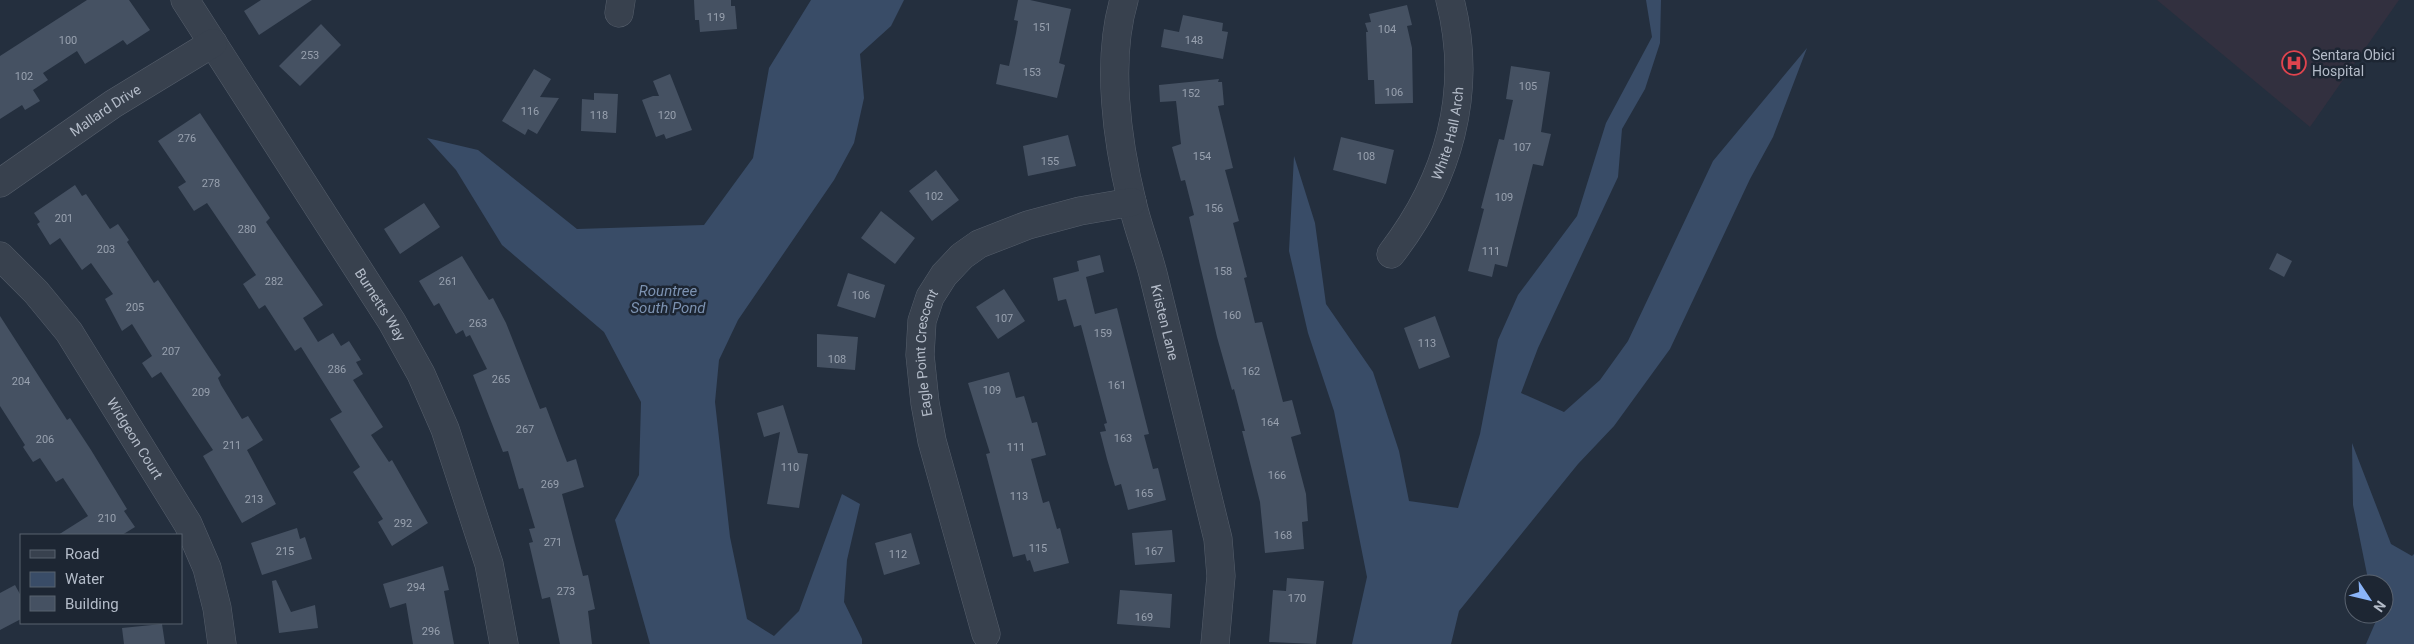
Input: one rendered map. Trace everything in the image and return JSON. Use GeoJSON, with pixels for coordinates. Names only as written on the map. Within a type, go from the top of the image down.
{"type":"FeatureCollection","features":[{"type":"Feature","properties":{"kind":"street","name":"Burnetts Way"},"geometry":{"type":"LineString","coordinates":[[185,0],[392,322],[421,374],[445,429],[475,517],[489,564],[504,644]]}},
{"type":"Feature","properties":{"kind":"street","name":"Kristen Lane"},"geometry":{"type":"LineString","coordinates":[[1124,0],[1114,52],[1116,100],[1124,160],[1132,202],[1154,277],[1218,539],[1221,576],[1215,644]]}},
{"type":"Feature","properties":{"kind":"street","name":"White Hall Arch"},"geometry":{"type":"LineString","coordinates":[[1392,254],[1414,225],[1431,193],[1447,152],[1458,96],[1460,62],[1457,27],[1450,0]]}},
{"type":"Feature","properties":{"kind":"street","name":"Mallard Drive"},"geometry":{"type":"LineString","coordinates":[[0,183],[113,104],[213,43]]}},
{"type":"Feature","properties":{"kind":"street","name":"Eagle Point Crescent"},"geometry":{"type":"LineString","coordinates":[[986,634],[932,441],[925,403],[920,355],[922,321],[930,297],[944,275],[962,256],[979,244],[1028,225],[1080,211],[1132,202]]}},
{"type":"Feature","properties":{"kind":"street","name":"Widgeon Court"},"geometry":{"type":"LineString","coordinates":[[0,256],[36,292],[69,332],[188,524],[207,568],[217,608],[222,644]]}},
{"type":"Feature","properties":{"kind":"shaded area","name":"Sentara Obici Hospital"},"geometry":{"type":"Polygon","coordinates":[[[2157,0],[2399,0],[2310,127],[2157,0]]]}},
{"type":"Feature","properties":{"kind":"water","name":"Rountree South Pond"},"geometry":{"type":"Polygon","coordinates":[[[811,0],[904,0],[891,26],[860,54],[864,98],[854,143],[834,180],[738,320],[719,360],[715,402],[730,537],[747,619],[774,636],[799,611],[842,494],[860,504],[847,560],[844,602],[862,639],[862,644],[650,644],[615,520],[639,475],[641,402],[604,332],[502,245],[456,170],[427,138],[478,150],[577,229],[704,225],[753,158],[769,68],[811,0]]]}},
{"type":"Feature","properties":{"kind":"water"},"geometry":{"type":"Polygon","coordinates":[[[1646,0],[1661,0],[1660,43],[1645,89],[1622,129],[1618,177],[1538,348],[1521,393],[1564,412],[1600,380],[1628,341],[1713,161],[1807,48],[1773,137],[1750,179],[1670,349],[1614,426],[1578,464],[1459,611],[1451,644],[1352,644],[1367,577],[1334,411],[1308,333],[1289,251],[1294,156],[1315,223],[1326,304],[1373,372],[1399,451],[1409,501],[1458,508],[1480,434],[1498,340],[1518,295],[1577,216],[1606,123],[1652,37],[1646,0]]]}},
{"type":"Feature","properties":{"kind":"water"},"geometry":{"type":"Polygon","coordinates":[[[2352,443],[2391,544],[2412,556],[2414,554],[2414,644],[2366,644],[2375,624],[2394,624],[2394,574],[2367,574],[2353,505],[2352,443]]]}},
{"type":"Feature","properties":{"kind":"building"},"geometry":{"type":"Polygon","coordinates":[[[87,0],[129,0],[150,30],[127,45],[123,40],[85,64],[77,51],[43,73],[48,80],[33,90],[40,101],[25,110],[22,105],[0,119],[0,56],[87,0]]]}},
{"type":"Feature","properties":{"kind":"building"},"geometry":{"type":"Polygon","coordinates":[[[261,0],[312,0],[259,35],[244,11],[261,0]]]}},
{"type":"Feature","properties":{"kind":"building"},"geometry":{"type":"Polygon","coordinates":[[[694,0],[731,0],[731,6],[735,6],[737,29],[700,32],[699,20],[695,20],[694,0]]]}},
{"type":"Feature","properties":{"kind":"building"},"geometry":{"type":"Polygon","coordinates":[[[1018,0],[1030,0],[1071,9],[1059,63],[1065,65],[1057,98],[996,84],[1000,64],[1009,66],[1018,21],[1014,20],[1018,0]]]}},
{"type":"Feature","properties":{"kind":"building"},"geometry":{"type":"Polygon","coordinates":[[[1407,5],[1412,25],[1407,26],[1412,48],[1413,103],[1375,104],[1374,80],[1368,80],[1366,32],[1368,32],[1365,23],[1371,22],[1369,14],[1407,5]]]}},
{"type":"Feature","properties":{"kind":"building"},"geometry":{"type":"Polygon","coordinates":[[[1183,15],[1223,23],[1222,31],[1228,32],[1223,59],[1161,47],[1164,29],[1179,32],[1183,15]]]}},
{"type":"Feature","properties":{"kind":"building"},"geometry":{"type":"Polygon","coordinates":[[[321,24],[341,45],[300,86],[279,66],[321,24]]]}},
{"type":"Feature","properties":{"kind":"building"},"geometry":{"type":"Polygon","coordinates":[[[1511,66],[1550,72],[1541,132],[1551,134],[1543,166],[1533,164],[1507,267],[1495,264],[1492,277],[1468,271],[1484,209],[1481,208],[1499,139],[1504,140],[1513,100],[1506,99],[1511,66]]]}},
{"type":"Feature","properties":{"kind":"building"},"geometry":{"type":"Polygon","coordinates":[[[534,69],[551,79],[540,97],[559,98],[537,134],[528,129],[525,135],[502,121],[534,69]]]}},
{"type":"Feature","properties":{"kind":"building"},"geometry":{"type":"Polygon","coordinates":[[[670,74],[692,130],[666,139],[664,134],[656,137],[642,100],[659,96],[653,81],[670,74]]]}},
{"type":"Feature","properties":{"kind":"building"},"geometry":{"type":"Polygon","coordinates":[[[1219,79],[1218,82],[1222,82],[1224,105],[1218,106],[1233,168],[1225,170],[1239,221],[1233,223],[1247,277],[1244,278],[1255,323],[1262,322],[1283,402],[1292,400],[1301,434],[1291,437],[1306,494],[1308,521],[1302,522],[1304,549],[1265,553],[1260,502],[1242,431],[1245,431],[1217,337],[1200,265],[1189,217],[1194,215],[1185,180],[1181,181],[1172,147],[1181,144],[1176,101],[1160,102],[1159,85],[1219,79]]]}},
{"type":"Feature","properties":{"kind":"building"},"geometry":{"type":"Polygon","coordinates":[[[594,93],[618,94],[616,133],[581,131],[582,99],[594,100],[594,93]]]}},
{"type":"Feature","properties":{"kind":"building"},"geometry":{"type":"Polygon","coordinates":[[[200,113],[270,218],[266,222],[323,305],[303,318],[318,342],[333,333],[341,346],[349,341],[361,360],[356,362],[363,374],[353,380],[383,427],[371,435],[389,462],[392,460],[428,523],[392,546],[378,522],[383,519],[353,472],[360,467],[330,419],[342,412],[301,347],[295,351],[265,305],[259,309],[243,284],[256,275],[207,203],[194,211],[178,187],[186,182],[158,141],[200,113]]]}},
{"type":"Feature","properties":{"kind":"building"},"geometry":{"type":"Polygon","coordinates":[[[1068,135],[1076,166],[1028,176],[1023,146],[1068,135]]]}},
{"type":"Feature","properties":{"kind":"building"},"geometry":{"type":"Polygon","coordinates":[[[1341,137],[1394,150],[1386,184],[1333,170],[1341,137]]]}},
{"type":"Feature","properties":{"kind":"building"},"geometry":{"type":"Polygon","coordinates":[[[936,170],[959,200],[932,221],[909,191],[936,170]]]}},
{"type":"Feature","properties":{"kind":"building"},"geometry":{"type":"Polygon","coordinates":[[[75,185],[82,196],[86,194],[110,229],[118,224],[129,240],[127,242],[154,283],[158,280],[221,375],[218,378],[221,385],[242,419],[248,416],[263,440],[247,450],[276,504],[242,523],[203,456],[213,450],[161,372],[152,378],[142,363],[152,356],[132,324],[122,331],[105,299],[113,294],[91,263],[82,270],[60,238],[50,245],[37,224],[40,222],[34,213],[75,185]]]}},
{"type":"Feature","properties":{"kind":"building"},"geometry":{"type":"Polygon","coordinates":[[[424,203],[440,227],[400,254],[384,229],[424,203]]]}},
{"type":"Feature","properties":{"kind":"building"},"geometry":{"type":"Polygon","coordinates":[[[881,211],[915,238],[895,264],[861,238],[881,211]]]}},
{"type":"Feature","properties":{"kind":"building"},"geometry":{"type":"Polygon","coordinates":[[[2277,253],[2292,261],[2284,277],[2269,269],[2277,253]]]}},
{"type":"Feature","properties":{"kind":"building"},"geometry":{"type":"Polygon","coordinates":[[[1100,255],[1104,272],[1086,277],[1095,314],[1117,308],[1149,434],[1144,435],[1153,469],[1158,468],[1166,500],[1128,510],[1121,484],[1115,486],[1100,432],[1106,431],[1104,424],[1107,423],[1081,325],[1074,327],[1066,299],[1058,301],[1053,278],[1079,271],[1077,261],[1100,255]]]}},
{"type":"Feature","properties":{"kind":"building"},"geometry":{"type":"Polygon","coordinates":[[[462,256],[489,300],[493,298],[506,323],[540,409],[546,407],[567,462],[576,459],[584,487],[562,494],[583,576],[588,575],[595,609],[588,611],[592,644],[560,644],[550,597],[542,599],[529,543],[533,542],[529,529],[535,528],[523,488],[519,489],[508,451],[503,452],[473,375],[487,369],[470,335],[466,337],[463,330],[456,334],[439,303],[434,306],[419,281],[462,256]]]}},
{"type":"Feature","properties":{"kind":"building"},"geometry":{"type":"Polygon","coordinates":[[[848,273],[885,285],[875,318],[837,306],[848,273]]]}},
{"type":"Feature","properties":{"kind":"building"},"geometry":{"type":"Polygon","coordinates":[[[1004,289],[1025,321],[998,339],[976,307],[1004,289]]]}},
{"type":"Feature","properties":{"kind":"building"},"geometry":{"type":"Polygon","coordinates":[[[0,316],[67,420],[70,418],[91,450],[127,509],[124,511],[135,527],[124,534],[60,534],[88,516],[63,478],[56,482],[40,458],[33,462],[23,447],[25,445],[0,406],[0,316]]]}},
{"type":"Feature","properties":{"kind":"building"},"geometry":{"type":"Polygon","coordinates":[[[1435,316],[1450,357],[1419,369],[1404,328],[1435,316]]]}},
{"type":"Feature","properties":{"kind":"building"},"geometry":{"type":"Polygon","coordinates":[[[817,334],[858,337],[855,370],[817,367],[817,334]]]}},
{"type":"Feature","properties":{"kind":"building"},"geometry":{"type":"Polygon","coordinates":[[[1009,372],[1016,398],[1024,396],[1032,423],[1037,422],[1046,455],[1031,459],[1043,503],[1049,501],[1057,529],[1060,528],[1069,563],[1034,572],[1030,560],[1027,561],[1025,554],[1013,557],[986,454],[990,453],[968,383],[1009,372]]]}},
{"type":"Feature","properties":{"kind":"building"},"geometry":{"type":"Polygon","coordinates":[[[783,405],[798,453],[808,454],[799,508],[767,504],[780,432],[764,437],[757,413],[783,405]]]}},
{"type":"Feature","properties":{"kind":"building"},"geometry":{"type":"Polygon","coordinates":[[[297,528],[300,539],[305,537],[312,559],[262,575],[251,543],[297,528]]]}},
{"type":"Feature","properties":{"kind":"building"},"geometry":{"type":"Polygon","coordinates":[[[1172,530],[1175,562],[1135,565],[1132,533],[1172,530]]]}},
{"type":"Feature","properties":{"kind":"building"},"geometry":{"type":"Polygon","coordinates":[[[911,533],[920,564],[884,575],[875,543],[911,533]]]}},
{"type":"Feature","properties":{"kind":"building"},"geometry":{"type":"Polygon","coordinates":[[[443,566],[449,590],[444,591],[454,644],[413,644],[406,603],[390,608],[383,584],[443,566]]]}},
{"type":"Feature","properties":{"kind":"building"},"geometry":{"type":"Polygon","coordinates":[[[1287,578],[1324,581],[1316,644],[1269,642],[1273,590],[1286,591],[1287,578]]]}},
{"type":"Feature","properties":{"kind":"building"},"geometry":{"type":"Polygon","coordinates":[[[276,580],[291,612],[315,605],[318,628],[279,633],[272,581],[276,580]]]}},
{"type":"Feature","properties":{"kind":"building"},"geometry":{"type":"Polygon","coordinates":[[[15,585],[20,594],[20,620],[0,630],[0,593],[15,585]]]}},
{"type":"Feature","properties":{"kind":"building"},"geometry":{"type":"Polygon","coordinates":[[[1120,590],[1172,594],[1170,628],[1117,624],[1120,590]]]}},
{"type":"Feature","properties":{"kind":"building"},"geometry":{"type":"Polygon","coordinates":[[[162,624],[165,644],[124,644],[122,628],[162,624]]]}},
{"type":"Feature","properties":{"kind":"place","name":"Sentara Obici Hospital"},"geometry":{"type":"Point","coordinates":[2294,63]}}]}
